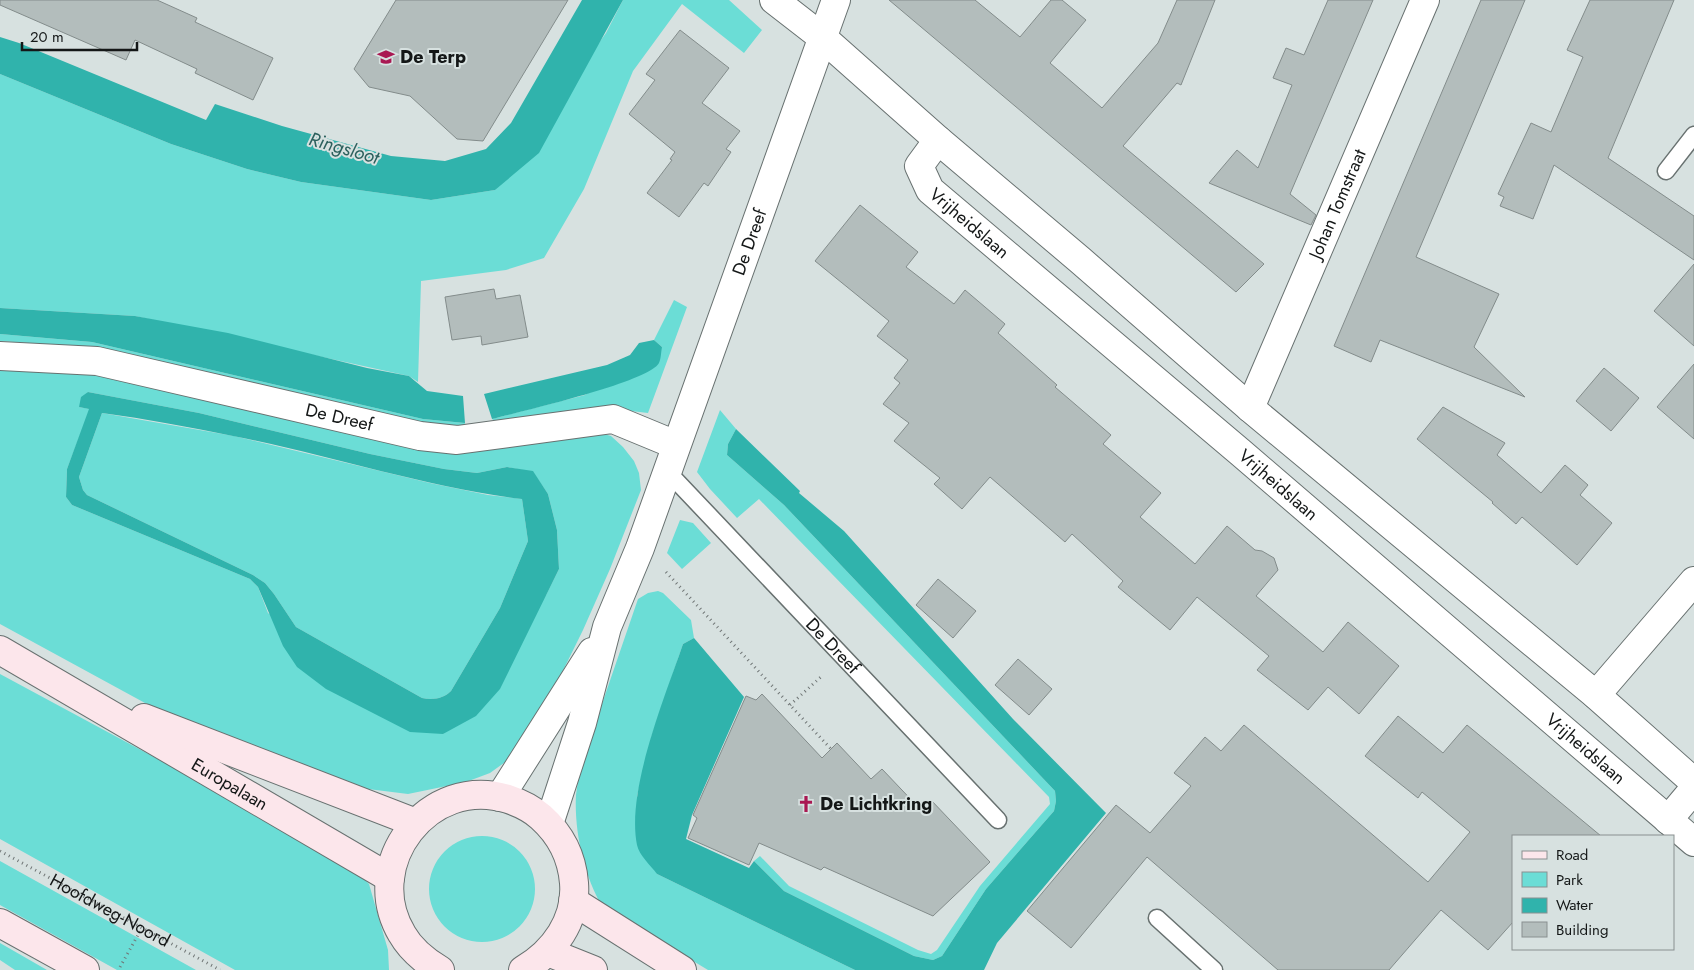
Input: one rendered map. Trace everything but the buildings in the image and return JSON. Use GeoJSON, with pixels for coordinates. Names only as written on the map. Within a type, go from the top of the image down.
{"type":"FeatureCollection","features":[{"type":"Feature","properties":{"kind":"main road","name":"Europalaan"},"geometry":{"type":"LineString","coordinates":[[0,650],[390,878]]}},
{"type":"Feature","properties":{"kind":"main road","name":"Europalaan"},"geometry":{"type":"LineString","coordinates":[[70,690],[416,823]]}},
{"type":"Feature","properties":{"kind":"main road"},"geometry":{"type":"LineString","coordinates":[[440,970],[427,962],[410,960],[394,916],[390,897],[390,878],[398,848],[406,834],[416,823],[440,804],[454,799],[484,795],[500,796],[518,802],[535,812],[549,824],[567,852],[574,884],[573,901],[568,919],[560,936],[548,952],[523,970]]}},
{"type":"Feature","properties":{"kind":"main road"},"geometry":{"type":"LineString","coordinates":[[573,901],[682,970]]}},
{"type":"Feature","properties":{"kind":"main road"},"geometry":{"type":"LineString","coordinates":[[0,923],[86,970]]}},
{"type":"Feature","properties":{"kind":"main road"},"geometry":{"type":"LineString","coordinates":[[548,952],[593,970]]}},
{"type":"Feature","properties":{"kind":"street"},"geometry":{"type":"LineString","coordinates":[[774,0],[823,38],[938,140],[1250,408],[1596,695],[1694,782]]}},
{"type":"Feature","properties":{"kind":"street","name":"De Dreef"},"geometry":{"type":"LineString","coordinates":[[549,824],[582,723],[607,627],[640,548],[836,0]]}},
{"type":"Feature","properties":{"kind":"street","name":"Johan Tomstraat"},"geometry":{"type":"LineString","coordinates":[[1250,408],[1425,0]]}},
{"type":"Feature","properties":{"kind":"street","name":"Vrijheidslaan"},"geometry":{"type":"LineString","coordinates":[[938,140],[919,166],[930,190],[1240,452],[1694,842]]}},
{"type":"Feature","properties":{"kind":"street","name":"De Dreef"},"geometry":{"type":"LineString","coordinates":[[0,356],[97,361],[420,436],[457,440],[613,420],[676,445]]}},
{"type":"Feature","properties":{"kind":"street"},"geometry":{"type":"LineString","coordinates":[[1596,695],[1694,582]]}},
{"type":"Feature","properties":{"kind":"street","name":"De Dreef"},"geometry":{"type":"LineString","coordinates":[[500,796],[607,627]]}},
{"type":"Feature","properties":{"kind":"street"},"geometry":{"type":"LineString","coordinates":[[1668,820],[1694,789]]}},
{"type":"Feature","properties":{"kind":"lane"},"geometry":{"type":"LineString","coordinates":[[1666,171],[1694,135]]}},
{"type":"Feature","properties":{"kind":"lane","name":"De Dreef"},"geometry":{"type":"LineString","coordinates":[[668,471],[998,820]]}},
{"type":"Feature","properties":{"kind":"lane"},"geometry":{"type":"LineString","coordinates":[[1157,918],[1214,970]]}},
{"type":"Feature","properties":{"kind":"path"},"geometry":{"type":"LineString","coordinates":[[640,548],[674,580],[831,749]]}},
{"type":"Feature","properties":{"kind":"path"},"geometry":{"type":"LineString","coordinates":[[790,705],[843,656]]}},
{"type":"Feature","properties":{"kind":"path","name":"Hoofdweg-Noord"},"geometry":{"type":"LineString","coordinates":[[0,851],[220,970]]}},
{"type":"Feature","properties":{"kind":"path"},"geometry":{"type":"LineString","coordinates":[[118,970],[142,928]]}},
{"type":"Feature","properties":{"kind":"green space"},"geometry":{"type":"Polygon","coordinates":[[[623,0],[729,0],[762,30],[744,53],[682,4],[633,71],[584,189],[544,258],[506,270],[421,281],[418,382],[409,376],[135,316],[0,308],[0,74],[171,144],[247,169],[301,182],[431,200],[495,190],[606,33],[623,0]]]}},
{"type":"Feature","properties":{"kind":"green space"},"geometry":{"type":"Polygon","coordinates":[[[674,300],[687,307],[648,413],[606,408],[498,423],[492,419],[585,395],[662,347],[654,340],[674,300]]]}},
{"type":"Feature","properties":{"kind":"green space"},"geometry":{"type":"Polygon","coordinates":[[[0,334],[92,342],[423,419],[465,423],[463,429],[422,428],[83,350],[0,341],[0,334]]]}},
{"type":"Feature","properties":{"kind":"green space"},"geometry":{"type":"Polygon","coordinates":[[[0,365],[113,374],[333,426],[597,432],[611,436],[623,447],[634,461],[639,473],[641,490],[610,569],[550,697],[508,760],[490,773],[466,782],[408,794],[360,788],[145,703],[0,624],[0,365]],[[88,392],[79,407],[90,409],[67,469],[66,497],[72,505],[250,579],[258,587],[268,613],[443,734],[546,595],[559,569],[557,530],[548,494],[533,472],[507,467],[477,473],[444,469],[370,454],[199,413],[88,392]]]}},
{"type":"Feature","properties":{"kind":"green space"},"geometry":{"type":"Polygon","coordinates":[[[720,410],[736,429],[728,444],[727,455],[784,505],[1055,791],[1054,811],[986,889],[942,956],[933,960],[914,956],[784,891],[754,861],[760,856],[789,886],[918,950],[931,954],[937,950],[980,886],[1050,804],[1049,797],[759,499],[737,518],[710,489],[697,472],[720,410]]]}},
{"type":"Feature","properties":{"kind":"green space"},"geometry":{"type":"Polygon","coordinates":[[[102,413],[234,436],[430,483],[488,495],[522,499],[528,541],[500,608],[451,691],[445,696],[438,698],[422,698],[296,627],[265,583],[253,575],[87,495],[83,490],[79,477],[102,413]]]}},
{"type":"Feature","properties":{"kind":"green space"},"geometry":{"type":"Polygon","coordinates":[[[680,520],[693,523],[711,543],[682,569],[667,553],[680,520]]]}},
{"type":"Feature","properties":{"kind":"green space"},"geometry":{"type":"Polygon","coordinates":[[[658,591],[663,593],[691,620],[694,638],[683,644],[652,735],[637,796],[657,874],[855,970],[708,970],[602,906],[585,867],[579,838],[576,795],[580,768],[638,599],[648,593],[658,591]]]}},
{"type":"Feature","properties":{"kind":"green space"},"geometry":{"type":"Polygon","coordinates":[[[0,674],[347,861],[369,884],[388,950],[389,970],[235,970],[0,839],[0,674]]]}},
{"type":"Feature","properties":{"kind":"green space"},"geometry":{"type":"Polygon","coordinates":[[[482,836],[502,840],[520,851],[531,869],[535,889],[531,909],[520,927],[502,938],[482,942],[462,938],[444,927],[433,909],[429,889],[433,869],[444,851],[462,840],[482,836]]]}},
{"type":"Feature","properties":{"kind":"green space"},"geometry":{"type":"Polygon","coordinates":[[[0,861],[196,970],[117,970],[0,905],[0,861]]]}},
{"type":"Feature","properties":{"kind":"green space"},"geometry":{"type":"Polygon","coordinates":[[[0,943],[47,970],[15,970],[0,960],[0,943]]]}},
{"type":"Feature","properties":{"kind":"water","name":"Ringsloot"},"geometry":{"type":"Polygon","coordinates":[[[582,0],[623,0],[539,153],[495,190],[431,200],[301,182],[247,169],[171,144],[0,74],[0,37],[19,43],[206,120],[215,104],[282,126],[391,156],[445,161],[486,149],[511,123],[582,0]]]}},
{"type":"Feature","properties":{"kind":"water"},"geometry":{"type":"Polygon","coordinates":[[[0,308],[135,316],[228,333],[367,368],[409,376],[427,391],[463,396],[465,423],[423,419],[92,342],[0,334],[0,308]]]}},
{"type":"Feature","properties":{"kind":"water"},"geometry":{"type":"Polygon","coordinates":[[[654,340],[662,347],[661,357],[659,363],[650,371],[582,396],[492,419],[484,394],[607,365],[630,355],[639,343],[654,340]]]}},
{"type":"Feature","properties":{"kind":"water"},"geometry":{"type":"Polygon","coordinates":[[[88,392],[199,413],[370,454],[444,469],[477,473],[507,467],[533,471],[548,494],[557,530],[559,569],[500,689],[476,716],[443,734],[410,732],[326,689],[297,667],[283,646],[258,587],[250,579],[72,505],[66,497],[67,469],[89,409],[79,407],[81,397],[88,392]],[[102,413],[79,477],[83,490],[87,495],[253,575],[265,583],[296,627],[422,698],[438,698],[445,696],[451,691],[500,608],[528,541],[522,499],[449,487],[233,436],[168,423],[102,413]]]}},
{"type":"Feature","properties":{"kind":"water"},"geometry":{"type":"Polygon","coordinates":[[[736,429],[800,491],[799,493],[844,531],[1013,719],[1106,813],[997,943],[984,970],[855,970],[657,874],[638,849],[635,823],[637,798],[649,744],[683,644],[694,638],[744,697],[692,815],[686,839],[749,868],[754,861],[784,891],[914,956],[933,960],[942,956],[986,889],[1054,811],[1055,791],[784,505],[727,455],[728,444],[736,429]]]}},
{"type":"Feature","properties":{"kind":"place","name":"De Terp"},"geometry":{"type":"Point","coordinates":[386,57]}},
{"type":"Feature","properties":{"kind":"place","name":"De Lichtkring"},"geometry":{"type":"Point","coordinates":[806,804]}}]}
